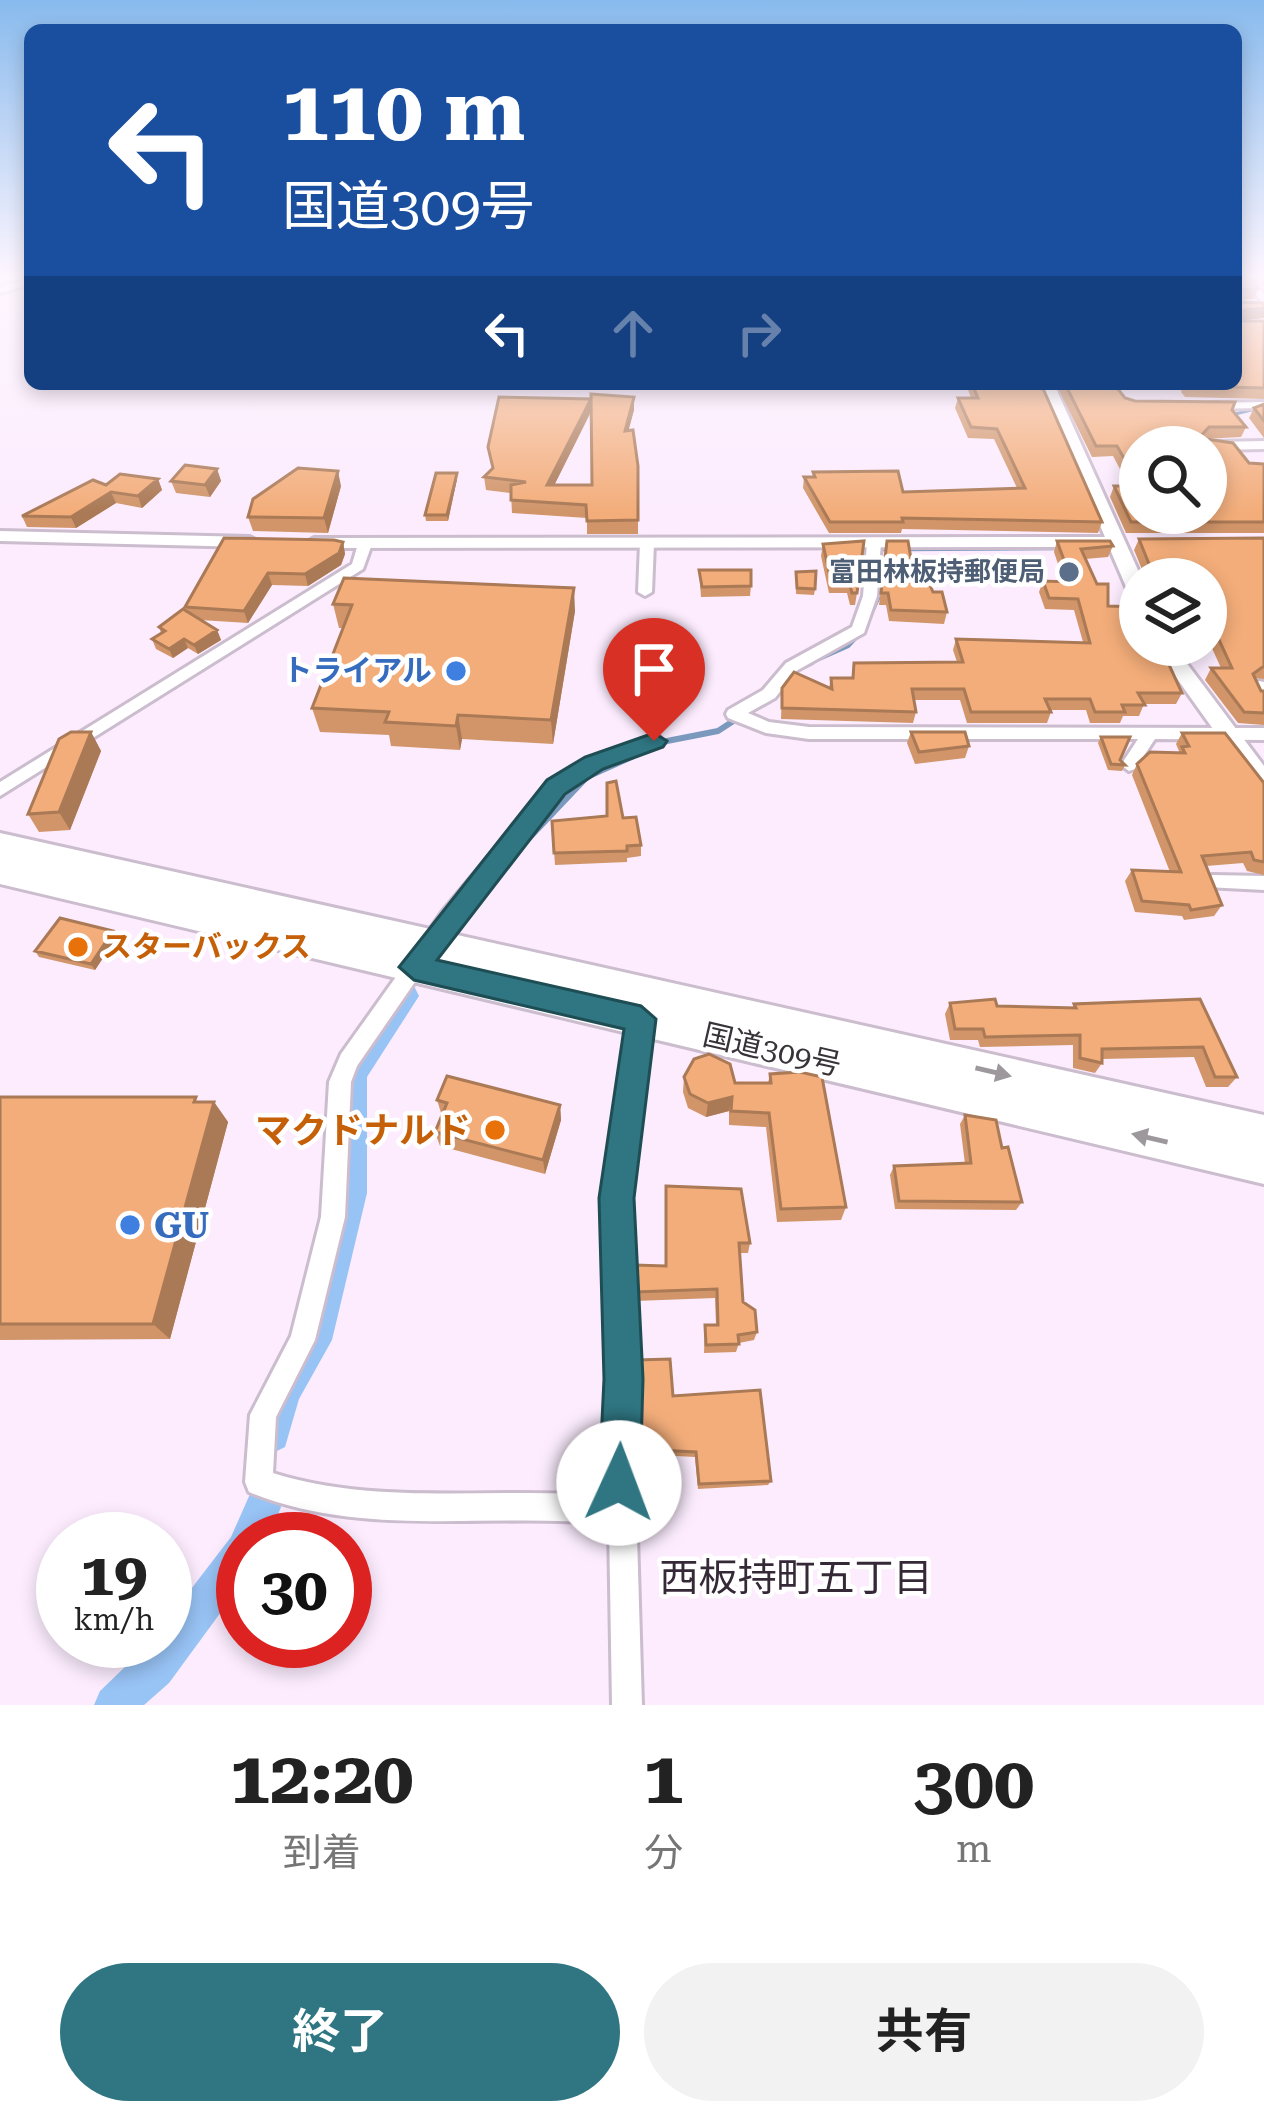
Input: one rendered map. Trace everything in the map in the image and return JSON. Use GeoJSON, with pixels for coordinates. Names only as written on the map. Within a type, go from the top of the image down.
{"type":"FeatureCollection","features":[{"type":"Feature","properties":{"kind":"highway","name":"国道309号"},"geometry":{"type":"LineString","coordinates":[[0,846],[413,953],[641,1019],[1264,1164]]}},
{"type":"Feature","properties":{"kind":"highway","name":"国道309号"},"geometry":{"type":"LineString","coordinates":[[0,871],[413,953],[1264,1134]]}},
{"type":"Feature","properties":{"kind":"street"},"geometry":{"type":"LineString","coordinates":[[1049,390],[1123,558]]}},
{"type":"Feature","properties":{"kind":"street"},"geometry":{"type":"LineString","coordinates":[[1200,406],[1264,405]]}},
{"type":"Feature","properties":{"kind":"street"},"geometry":{"type":"LineString","coordinates":[[1237,418],[1249,406]]}},
{"type":"Feature","properties":{"kind":"street"},"geometry":{"type":"LineString","coordinates":[[1249,432],[1262,446]]}},
{"type":"Feature","properties":{"kind":"street"},"geometry":{"type":"LineString","coordinates":[[1227,446],[1262,446]]}},
{"type":"Feature","properties":{"kind":"street"},"geometry":{"type":"LineString","coordinates":[[0,536],[271,542]]}},
{"type":"Feature","properties":{"kind":"street"},"geometry":{"type":"LineString","coordinates":[[294,542],[1137,542]]}},
{"type":"Feature","properties":{"kind":"street"},"geometry":{"type":"LineString","coordinates":[[645,592],[647,543]]}},
{"type":"Feature","properties":{"kind":"street"},"geometry":{"type":"LineString","coordinates":[[874,543],[870,596],[860,630],[791,667],[769,694],[734,714],[766,727],[809,733],[1264,734]]}},
{"type":"Feature","properties":{"kind":"street"},"geometry":{"type":"LineString","coordinates":[[0,790],[358,566],[365,544]]}},
{"type":"Feature","properties":{"kind":"street"},"geometry":{"type":"LineString","coordinates":[[1177,666],[1264,783]]}},
{"type":"Feature","properties":{"kind":"street"},"geometry":{"type":"LineString","coordinates":[[1129,765],[1149,735]]}},
{"type":"Feature","properties":{"kind":"street"},"geometry":{"type":"LineString","coordinates":[[621,1511],[501,1503],[355,1508],[259,1482],[263,1414],[303,1340],[333,1217],[342,1073],[413,953],[556,787],[594,763],[654,741]]}},
{"type":"Feature","properties":{"kind":"street"},"geometry":{"type":"LineString","coordinates":[[1213,882],[1264,883]]}},
{"type":"Feature","properties":{"kind":"street"},"geometry":{"type":"LineString","coordinates":[[627,1705],[621,1511],[624,1379],[616,1198],[641,1019]]}},
{"type":"Feature","properties":{"kind":"building"},"geometry":{"type":"Polygon","coordinates":[[[1242,355],[1264,355],[1264,388],[1242,387],[1242,355]]]}},
{"type":"Feature","properties":{"kind":"building"},"geometry":{"type":"Polygon","coordinates":[[[975,390],[1044,390],[1102,522],[902,518],[903,522],[830,522],[804,477],[815,477],[813,472],[898,471],[903,492],[1025,488],[997,429],[971,427],[958,398],[978,398],[975,390]]]}},
{"type":"Feature","properties":{"kind":"building"},"geometry":{"type":"Polygon","coordinates":[[[1068,390],[1119,390],[1135,401],[1235,402],[1232,410],[1246,427],[1119,426],[1119,449],[1096,446],[1068,390]]]}},
{"type":"Feature","properties":{"kind":"building"},"geometry":{"type":"Polygon","coordinates":[[[591,394],[634,397],[625,431],[633,430],[638,520],[587,521],[586,505],[511,500],[511,485],[526,482],[484,477],[493,468],[488,447],[499,397],[591,399],[547,485],[592,485],[591,394]]]}},
{"type":"Feature","properties":{"kind":"building"},"geometry":{"type":"Polygon","coordinates":[[[1227,442],[1249,463],[1264,464],[1264,522],[1227,522],[1227,442]]]}},
{"type":"Feature","properties":{"kind":"building"},"geometry":{"type":"Polygon","coordinates":[[[185,465],[217,469],[205,485],[171,481],[185,465]]]}},
{"type":"Feature","properties":{"kind":"building"},"geometry":{"type":"Polygon","coordinates":[[[298,468],[338,471],[324,518],[248,517],[253,499],[298,468]]]}},
{"type":"Feature","properties":{"kind":"building"},"geometry":{"type":"Polygon","coordinates":[[[436,473],[457,473],[447,515],[425,515],[436,473]]]}},
{"type":"Feature","properties":{"kind":"building"},"geometry":{"type":"Polygon","coordinates":[[[120,474],[158,479],[138,496],[111,492],[71,517],[22,516],[93,480],[106,485],[120,474]]]}},
{"type":"Feature","properties":{"kind":"building"},"geometry":{"type":"Polygon","coordinates":[[[224,538],[343,542],[339,553],[305,574],[268,573],[244,611],[185,607],[224,538]]]}},
{"type":"Feature","properties":{"kind":"building"},"geometry":{"type":"Polygon","coordinates":[[[1264,538],[1264,666],[1253,674],[1264,691],[1264,713],[1244,712],[1211,668],[1232,668],[1227,657],[1227,558],[1147,558],[1139,539],[1264,538]]]}},
{"type":"Feature","properties":{"kind":"building"},"geometry":{"type":"Polygon","coordinates":[[[864,541],[857,593],[852,593],[849,581],[831,581],[823,544],[864,541]]]}},
{"type":"Feature","properties":{"kind":"building"},"geometry":{"type":"Polygon","coordinates":[[[887,541],[908,541],[911,559],[919,560],[933,592],[942,592],[947,612],[891,610],[888,593],[881,593],[887,541]]]}},
{"type":"Feature","properties":{"kind":"building"},"geometry":{"type":"Polygon","coordinates":[[[1057,541],[1110,541],[1113,546],[1081,549],[1097,584],[1108,584],[1108,606],[1119,606],[1119,666],[1170,666],[1182,693],[1138,693],[1145,705],[1122,705],[1125,712],[1095,712],[1090,699],[1045,699],[1051,712],[971,712],[964,689],[912,689],[916,712],[782,708],[782,688],[794,672],[832,689],[831,678],[853,678],[854,663],[963,662],[956,639],[1090,643],[1078,599],[1049,598],[1043,581],[1072,582],[1057,541]]]}},
{"type":"Feature","properties":{"kind":"building"},"geometry":{"type":"Polygon","coordinates":[[[699,570],[751,570],[751,586],[702,587],[699,570]]]}},
{"type":"Feature","properties":{"kind":"building"},"geometry":{"type":"Polygon","coordinates":[[[816,571],[815,589],[797,588],[796,572],[816,571]]]}},
{"type":"Feature","properties":{"kind":"building"},"geometry":{"type":"Polygon","coordinates":[[[344,578],[574,588],[551,720],[458,715],[456,726],[385,722],[389,712],[312,708],[352,605],[333,604],[344,578]]]}},
{"type":"Feature","properties":{"kind":"building"},"geometry":{"type":"Polygon","coordinates":[[[183,609],[217,630],[194,645],[184,639],[169,649],[152,639],[165,631],[159,627],[183,609]]]}},
{"type":"Feature","properties":{"kind":"building"},"geometry":{"type":"Polygon","coordinates":[[[71,732],[91,732],[59,812],[28,814],[59,739],[71,732]]]}},
{"type":"Feature","properties":{"kind":"building"},"geometry":{"type":"Polygon","coordinates":[[[911,732],[965,732],[969,746],[919,752],[911,732]]]}},
{"type":"Feature","properties":{"kind":"building"},"geometry":{"type":"Polygon","coordinates":[[[1182,733],[1225,733],[1264,783],[1264,862],[1254,860],[1251,852],[1202,856],[1222,905],[1191,910],[1189,905],[1142,901],[1132,870],[1181,872],[1137,764],[1150,752],[1185,753],[1182,747],[1189,746],[1182,733]]]}},
{"type":"Feature","properties":{"kind":"building"},"geometry":{"type":"Polygon","coordinates":[[[1101,737],[1130,737],[1120,760],[1125,765],[1111,764],[1101,737]]]}},
{"type":"Feature","properties":{"kind":"building"},"geometry":{"type":"Polygon","coordinates":[[[616,781],[623,818],[636,817],[641,845],[627,846],[627,851],[554,853],[552,821],[607,816],[607,783],[616,781]]]}},
{"type":"Feature","properties":{"kind":"building","name":"スターバックス"},"geometry":{"type":"Polygon","coordinates":[[[60,918],[113,931],[91,964],[35,951],[60,918]]]}},
{"type":"Feature","properties":{"kind":"building"},"geometry":{"type":"Polygon","coordinates":[[[995,999],[997,1006],[1076,1008],[1074,1004],[1200,999],[1237,1077],[1215,1077],[1203,1047],[1102,1049],[1102,1063],[1080,1058],[1080,1035],[985,1037],[983,1029],[955,1029],[950,1003],[995,999]]]}},
{"type":"Feature","properties":{"kind":"building"},"geometry":{"type":"Polygon","coordinates":[[[709,1054],[730,1064],[735,1083],[771,1083],[770,1074],[800,1072],[822,1077],[846,1207],[781,1209],[769,1113],[731,1111],[732,1097],[708,1103],[690,1094],[684,1077],[694,1059],[709,1054]]]}},
{"type":"Feature","properties":{"kind":"building"},"geometry":{"type":"Polygon","coordinates":[[[447,1076],[560,1105],[543,1160],[435,1132],[447,1103],[437,1100],[447,1076]]]}},
{"type":"Feature","properties":{"kind":"building"},"geometry":{"type":"Polygon","coordinates":[[[0,1097],[196,1097],[194,1102],[214,1102],[153,1324],[0,1324],[0,1097]]]}},
{"type":"Feature","properties":{"kind":"building"},"geometry":{"type":"Polygon","coordinates":[[[965,1115],[996,1120],[1022,1202],[899,1201],[894,1166],[971,1163],[965,1115]]]}},
{"type":"Feature","properties":{"kind":"building"},"geometry":{"type":"Polygon","coordinates":[[[666,1186],[741,1189],[750,1243],[739,1243],[743,1302],[755,1310],[757,1332],[738,1335],[739,1344],[706,1345],[705,1325],[718,1325],[717,1289],[635,1292],[635,1265],[666,1266],[666,1186]]]}},
{"type":"Feature","properties":{"kind":"building"},"geometry":{"type":"Polygon","coordinates":[[[670,1359],[673,1396],[760,1390],[771,1481],[699,1484],[696,1452],[657,1450],[657,1442],[639,1442],[637,1360],[670,1359]]]}},
{"type":"Feature","properties":{"kind":"waterway"},"geometry":{"type":"LineString","coordinates":[[1231,415],[1264,407]]}},
{"type":"Feature","properties":{"kind":"waterway"},"geometry":{"type":"LineString","coordinates":[[905,549],[1060,548]]}},
{"type":"Feature","properties":{"kind":"waterway"},"geometry":{"type":"LineString","coordinates":[[869,618],[878,598],[880,549],[892,549]]}},
{"type":"Feature","properties":{"kind":"waterway"},"geometry":{"type":"LineString","coordinates":[[805,665],[848,646],[863,630]]}},
{"type":"Feature","properties":{"kind":"waterway"},"geometry":{"type":"LineString","coordinates":[[804,666],[812,662]]}},
{"type":"Feature","properties":{"kind":"waterway"},"geometry":{"type":"LineString","coordinates":[[456,926],[496,873],[587,777],[667,741],[718,731],[738,718]]}},
{"type":"Feature","properties":{"kind":"waterway"},"geometry":{"type":"LineString","coordinates":[[273,1435],[283,1393],[315,1340],[352,1193],[353,1074],[406,996]]}},
{"type":"Feature","properties":{"kind":"waterway"},"geometry":{"type":"LineString","coordinates":[[261,1512],[263,1507]]}},
{"type":"Feature","properties":{"kind":"waterway"},"geometry":{"type":"LineString","coordinates":[[114,1705],[155,1669],[216,1587]]}},
{"type":"Feature","properties":{"kind":"place","name":"富田林板持郵便局"},"geometry":{"type":"Point","coordinates":[1069,572]}},
{"type":"Feature","properties":{"kind":"place","name":"トライアル"},"geometry":{"type":"Point","coordinates":[456,671]}},
{"type":"Feature","properties":{"kind":"place","name":"スターバックス"},"geometry":{"type":"Point","coordinates":[78,947]}},
{"type":"Feature","properties":{"kind":"place","name":"マクドナルド"},"geometry":{"type":"Point","coordinates":[495,1130]}},
{"type":"Feature","properties":{"kind":"place","name":"GU"},"geometry":{"type":"Point","coordinates":[130,1225]}},
{"type":"Feature","properties":{"kind":"district","name":"西板持町五丁目"},"geometry":{"type":"Point","coordinates":[796,1577]}},
{"type":"Feature","properties":{"kind":"route"},"geometry":{"type":"LineString","coordinates":[[619,1483],[624,1379],[616,1198],[632,1055],[641,1019],[414,967],[556,787],[579,770],[654,741]]}}]}
